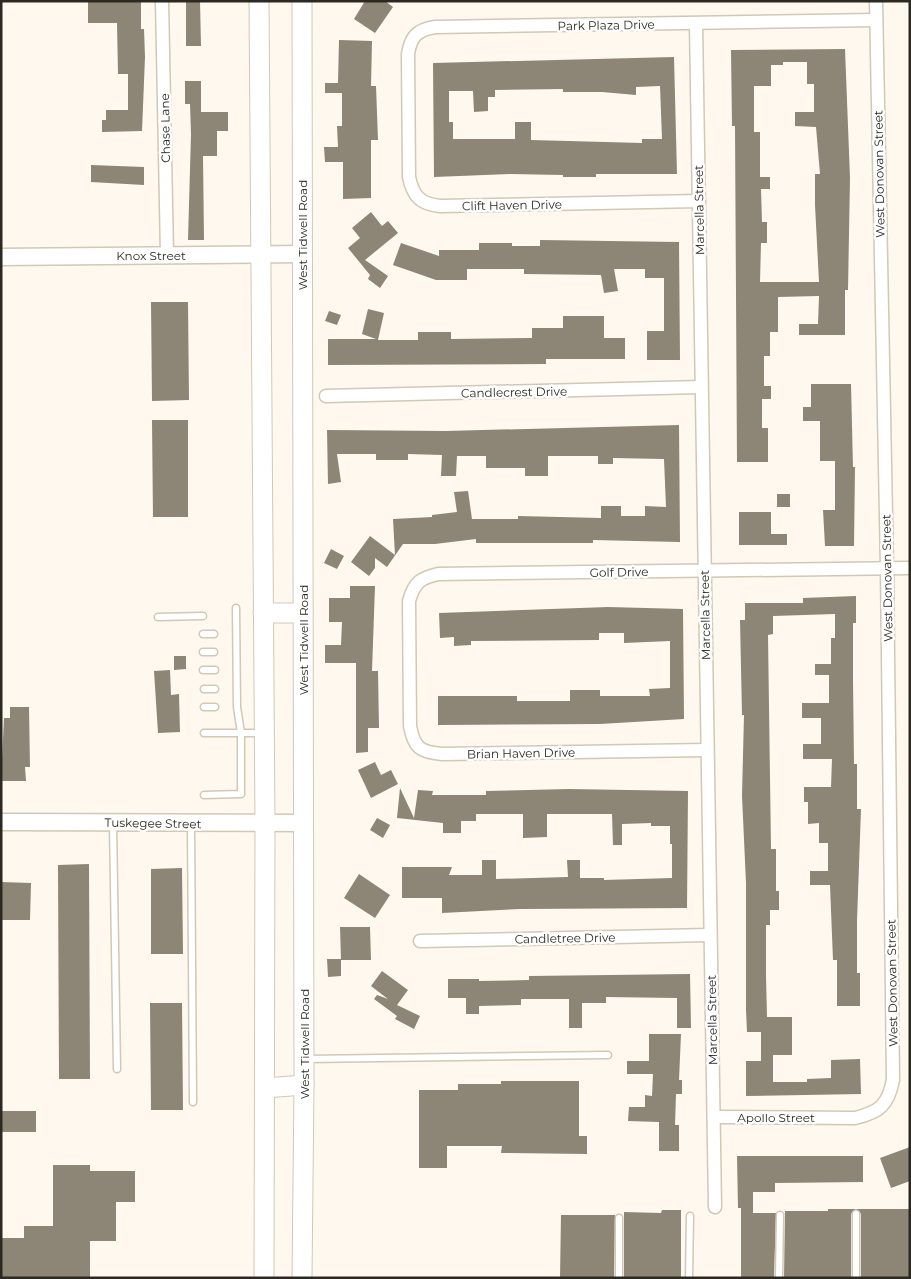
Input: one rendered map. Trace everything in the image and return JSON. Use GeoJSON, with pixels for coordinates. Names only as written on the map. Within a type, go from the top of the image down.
{"type":"FeatureCollection","features":[{"type":"Feature","properties":{"kind":"main road"},"geometry":{"type":"LineString","coordinates":[[259,1],[265,823],[264,1278]]}},
{"type":"Feature","properties":{"kind":"main road","name":"West Tidwell Road"},"geometry":{"type":"LineString","coordinates":[[302,1],[304,823],[302,1278]]}},
{"type":"Feature","properties":{"kind":"main road"},"geometry":{"type":"LineString","coordinates":[[263,613],[303,613]]}},
{"type":"Feature","properties":{"kind":"main road"},"geometry":{"type":"LineString","coordinates":[[265,1088],[304,1085]]}},
{"type":"Feature","properties":{"kind":"street","name":"Chase Lane"},"geometry":{"type":"LineString","coordinates":[[162,1],[167,255]]}},
{"type":"Feature","properties":{"kind":"street","name":"West Donovan Street"},"geometry":{"type":"LineString","coordinates":[[839,1118],[856,1118],[870,1114],[882,1107],[890,1096],[893,1080],[887,568],[876,1]]}},
{"type":"Feature","properties":{"kind":"street","name":"Park Plaza Drive"},"geometry":{"type":"LineString","coordinates":[[408,109],[408,54],[410,40],[416,32],[424,29],[876,20]]}},
{"type":"Feature","properties":{"kind":"street","name":"Marcella Street"},"geometry":{"type":"LineString","coordinates":[[696,24],[715,1207]]}},
{"type":"Feature","properties":{"kind":"street","name":"Clift Haven Drive"},"geometry":{"type":"LineString","coordinates":[[408,109],[409,177],[412,191],[420,201],[429,205],[699,202]]}},
{"type":"Feature","properties":{"kind":"street","name":"Knox Street"},"geometry":{"type":"LineString","coordinates":[[1,256],[302,254]]}},
{"type":"Feature","properties":{"kind":"street","name":"Candlecrest Drive"},"geometry":{"type":"LineString","coordinates":[[326,396],[701,387]]}},
{"type":"Feature","properties":{"kind":"street","name":"Golf Drive"},"geometry":{"type":"LineString","coordinates":[[409,667],[409,602],[413,587],[422,578],[438,574],[910,568]]}},
{"type":"Feature","properties":{"kind":"street","name":"Brian Haven Drive"},"geometry":{"type":"LineString","coordinates":[[409,667],[412,739],[419,748],[429,753],[707,750]]}},
{"type":"Feature","properties":{"kind":"street","name":"Tuskegee Street"},"geometry":{"type":"LineString","coordinates":[[1,822],[304,823]]}},
{"type":"Feature","properties":{"kind":"street","name":"Candletree Drive"},"geometry":{"type":"LineString","coordinates":[[420,941],[710,935]]}},
{"type":"Feature","properties":{"kind":"street","name":"Apollo Street"},"geometry":{"type":"LineString","coordinates":[[714,1117],[839,1118]]}},
{"type":"Feature","properties":{"kind":"lane"},"geometry":{"type":"LineString","coordinates":[[204,795],[240,794],[240,733],[233,688],[236,608]]}},
{"type":"Feature","properties":{"kind":"lane"},"geometry":{"type":"LineString","coordinates":[[158,616],[203,616]]}},
{"type":"Feature","properties":{"kind":"lane"},"geometry":{"type":"LineString","coordinates":[[203,634],[214,634]]}},
{"type":"Feature","properties":{"kind":"lane"},"geometry":{"type":"LineString","coordinates":[[227,634],[236,634]]}},
{"type":"Feature","properties":{"kind":"lane"},"geometry":{"type":"LineString","coordinates":[[203,652],[214,652]]}},
{"type":"Feature","properties":{"kind":"lane"},"geometry":{"type":"LineString","coordinates":[[203,670],[215,670]]}},
{"type":"Feature","properties":{"kind":"lane"},"geometry":{"type":"LineString","coordinates":[[204,689],[215,689]]}},
{"type":"Feature","properties":{"kind":"lane"},"geometry":{"type":"LineString","coordinates":[[204,707],[215,707]]}},
{"type":"Feature","properties":{"kind":"lane"},"geometry":{"type":"LineString","coordinates":[[229,707],[237,707]]}},
{"type":"Feature","properties":{"kind":"lane"},"geometry":{"type":"LineString","coordinates":[[204,733],[264,733]]}},
{"type":"Feature","properties":{"kind":"lane"},"geometry":{"type":"LineString","coordinates":[[113,822],[118,1069]]}},
{"type":"Feature","properties":{"kind":"lane"},"geometry":{"type":"LineString","coordinates":[[191,823],[193,1102]]}},
{"type":"Feature","properties":{"kind":"lane"},"geometry":{"type":"LineString","coordinates":[[303,1059],[608,1055]]}},
{"type":"Feature","properties":{"kind":"lane"},"geometry":{"type":"LineString","coordinates":[[856,1214],[856,1278]]}},
{"type":"Feature","properties":{"kind":"lane"},"geometry":{"type":"LineString","coordinates":[[779,1278],[780,1215]]}},
{"type":"Feature","properties":{"kind":"lane"},"geometry":{"type":"LineString","coordinates":[[689,1278],[690,1216]]}},
{"type":"Feature","properties":{"kind":"lane"},"geometry":{"type":"LineString","coordinates":[[618,1278],[619,1218]]}},
{"type":"Feature","properties":{"kind":"building"},"geometry":{"type":"Polygon","coordinates":[[[88,1],[141,1],[141,29],[144,29],[145,57],[142,131],[102,132],[102,120],[106,120],[106,110],[128,110],[128,74],[118,74],[117,23],[88,23],[88,1]]]}},
{"type":"Feature","properties":{"kind":"building"},"geometry":{"type":"Polygon","coordinates":[[[186,1],[200,1],[201,46],[186,46],[186,1]]]}},
{"type":"Feature","properties":{"kind":"building"},"geometry":{"type":"Polygon","coordinates":[[[365,1],[385,1],[393,7],[375,33],[354,19],[365,1]]]}},
{"type":"Feature","properties":{"kind":"building"},"geometry":{"type":"Polygon","coordinates":[[[339,40],[372,41],[371,86],[376,86],[378,140],[371,140],[371,198],[343,199],[343,162],[325,162],[324,147],[338,147],[337,126],[342,126],[342,93],[325,93],[325,83],[338,83],[339,40]]]}},
{"type":"Feature","properties":{"kind":"building"},"geometry":{"type":"Polygon","coordinates":[[[845,49],[850,178],[848,290],[845,290],[845,335],[799,335],[799,324],[818,324],[819,296],[778,297],[778,332],[770,332],[770,356],[764,356],[764,386],[771,386],[771,399],[762,399],[762,428],[768,428],[768,462],[737,462],[735,126],[732,126],[731,50],[845,49]],[[783,62],[783,65],[771,65],[771,86],[754,86],[754,132],[760,132],[760,177],[770,177],[770,189],[761,189],[762,222],[767,222],[767,243],[761,243],[760,282],[819,282],[815,174],[820,174],[816,127],[795,126],[795,112],[814,112],[814,84],[807,84],[807,62],[783,62]]]}},
{"type":"Feature","properties":{"kind":"building"},"geometry":{"type":"Polygon","coordinates":[[[674,57],[677,174],[596,174],[596,177],[563,177],[563,175],[510,174],[434,177],[433,63],[674,57]],[[660,86],[636,87],[636,95],[602,92],[563,92],[563,89],[495,90],[495,97],[488,97],[488,111],[474,112],[473,91],[449,91],[449,122],[453,122],[453,139],[515,139],[515,122],[531,122],[531,140],[642,143],[642,139],[662,139],[660,86]]]}},
{"type":"Feature","properties":{"kind":"building"},"geometry":{"type":"Polygon","coordinates":[[[185,81],[201,81],[201,112],[228,112],[228,131],[217,131],[217,156],[203,156],[204,240],[188,240],[191,134],[190,104],[185,104],[185,81]]]}},
{"type":"Feature","properties":{"kind":"building"},"geometry":{"type":"Polygon","coordinates":[[[91,165],[144,167],[144,185],[91,182],[91,165]]]}},
{"type":"Feature","properties":{"kind":"building"},"geometry":{"type":"Polygon","coordinates":[[[371,212],[382,226],[388,221],[398,233],[365,260],[388,276],[380,288],[368,279],[370,275],[348,248],[360,238],[352,228],[371,212]]]}},
{"type":"Feature","properties":{"kind":"building"},"geometry":{"type":"Polygon","coordinates":[[[540,240],[679,242],[680,360],[647,360],[647,331],[664,331],[664,278],[645,278],[645,269],[614,269],[618,291],[604,293],[601,275],[524,274],[524,269],[467,269],[467,280],[436,280],[393,265],[401,243],[439,256],[439,250],[479,250],[479,243],[512,243],[512,246],[540,246],[540,240]]]}},
{"type":"Feature","properties":{"kind":"building"},"geometry":{"type":"Polygon","coordinates":[[[151,302],[188,302],[189,400],[152,401],[151,302]]]}},
{"type":"Feature","properties":{"kind":"building"},"geometry":{"type":"Polygon","coordinates":[[[368,309],[384,313],[378,340],[418,340],[418,332],[451,332],[451,339],[532,338],[532,328],[563,328],[563,316],[604,316],[604,338],[625,338],[625,359],[546,359],[546,364],[328,365],[328,339],[376,339],[362,334],[368,309]]]}},
{"type":"Feature","properties":{"kind":"building"},"geometry":{"type":"Polygon","coordinates":[[[329,311],[341,315],[337,325],[325,321],[329,311]]]}},
{"type":"Feature","properties":{"kind":"building"},"geometry":{"type":"Polygon","coordinates":[[[811,384],[851,384],[853,467],[855,467],[854,546],[825,546],[823,510],[835,510],[835,461],[820,461],[820,421],[803,421],[803,407],[811,407],[811,384]]]}},
{"type":"Feature","properties":{"kind":"building"},"geometry":{"type":"Polygon","coordinates":[[[152,420],[188,420],[188,517],[153,517],[152,420]]]}},
{"type":"Feature","properties":{"kind":"building"},"geometry":{"type":"Polygon","coordinates":[[[679,425],[680,542],[593,540],[593,543],[476,543],[476,539],[435,544],[403,544],[387,567],[375,558],[375,568],[369,576],[351,562],[370,536],[395,555],[393,519],[432,517],[432,515],[457,512],[454,492],[468,491],[472,519],[518,519],[518,516],[601,518],[601,506],[621,506],[621,516],[645,516],[645,506],[666,507],[664,459],[613,458],[613,464],[598,464],[598,456],[548,456],[548,476],[525,476],[525,468],[486,468],[486,456],[457,456],[456,476],[441,476],[442,455],[408,454],[408,460],[376,460],[376,454],[337,454],[341,482],[328,484],[327,430],[446,431],[679,425]]]}},
{"type":"Feature","properties":{"kind":"building"},"geometry":{"type":"Polygon","coordinates":[[[777,494],[790,494],[790,507],[777,507],[777,494]]]}},
{"type":"Feature","properties":{"kind":"building"},"geometry":{"type":"Polygon","coordinates":[[[739,512],[771,512],[771,534],[787,534],[787,545],[739,545],[739,512]]]}},
{"type":"Feature","properties":{"kind":"building"},"geometry":{"type":"Polygon","coordinates":[[[331,549],[344,556],[337,569],[324,563],[331,549]]]}},
{"type":"Feature","properties":{"kind":"building"},"geometry":{"type":"Polygon","coordinates":[[[350,586],[375,586],[372,671],[378,671],[379,728],[368,728],[368,752],[356,753],[356,663],[325,663],[325,645],[341,645],[342,622],[329,622],[329,598],[350,598],[350,586]]]}},
{"type":"Feature","properties":{"kind":"building"},"geometry":{"type":"Polygon","coordinates":[[[856,596],[856,623],[853,623],[853,679],[854,764],[857,764],[857,809],[861,809],[857,921],[857,973],[860,973],[860,1006],[837,1006],[837,960],[833,960],[830,885],[810,885],[810,871],[828,871],[828,843],[819,843],[819,823],[808,824],[808,802],[804,802],[804,787],[831,787],[832,759],[803,759],[803,744],[821,744],[821,718],[802,718],[802,703],[829,703],[829,675],[815,675],[815,664],[831,664],[831,638],[835,638],[835,614],[773,616],[773,634],[768,635],[771,849],[776,849],[776,891],[779,891],[779,910],[770,910],[770,925],[766,925],[766,976],[767,1017],[792,1017],[792,1055],[773,1055],[773,1082],[807,1082],[807,1079],[831,1078],[831,1060],[860,1059],[861,1094],[746,1096],[746,1061],[761,1061],[761,1032],[747,1032],[746,883],[742,796],[744,715],[742,715],[740,620],[745,620],[745,603],[803,603],[803,598],[856,596]]]}},
{"type":"Feature","properties":{"kind":"building"},"geometry":{"type":"Polygon","coordinates":[[[608,607],[683,609],[684,719],[600,724],[438,725],[438,696],[517,696],[517,701],[570,701],[570,690],[600,690],[600,696],[650,696],[649,689],[670,688],[670,641],[624,643],[624,633],[599,633],[599,640],[471,641],[471,645],[454,646],[454,637],[440,638],[439,613],[608,607]]]}},
{"type":"Feature","properties":{"kind":"building"},"geometry":{"type":"Polygon","coordinates":[[[174,656],[186,656],[186,669],[174,670],[174,656]]]}},
{"type":"Feature","properties":{"kind":"building"},"geometry":{"type":"Polygon","coordinates":[[[170,670],[171,695],[179,694],[180,732],[158,733],[154,671],[170,670]]]}},
{"type":"Feature","properties":{"kind":"building"},"geometry":{"type":"Polygon","coordinates":[[[10,707],[29,707],[30,767],[25,767],[26,781],[1,781],[4,718],[10,718],[10,707]]]}},
{"type":"Feature","properties":{"kind":"building"},"geometry":{"type":"Polygon","coordinates":[[[375,762],[381,775],[391,770],[398,784],[371,798],[358,770],[375,762]]]}},
{"type":"Feature","properties":{"kind":"building"},"geometry":{"type":"Polygon","coordinates":[[[400,788],[414,818],[418,790],[433,791],[432,795],[486,795],[486,791],[569,789],[688,791],[687,908],[520,909],[442,913],[442,898],[402,898],[402,867],[452,867],[449,875],[482,875],[482,860],[496,860],[496,879],[568,877],[567,860],[580,860],[580,878],[604,878],[604,880],[672,878],[672,844],[670,844],[670,826],[651,826],[651,823],[622,824],[622,845],[613,845],[612,814],[547,814],[547,837],[523,838],[523,814],[476,814],[476,821],[461,821],[461,833],[443,833],[443,823],[397,818],[400,788]]]}},
{"type":"Feature","properties":{"kind":"building"},"geometry":{"type":"Polygon","coordinates":[[[377,818],[390,825],[383,838],[370,830],[377,818]]]}},
{"type":"Feature","properties":{"kind":"building"},"geometry":{"type":"Polygon","coordinates":[[[89,864],[90,1079],[59,1079],[58,865],[89,864]]]}},
{"type":"Feature","properties":{"kind":"building"},"geometry":{"type":"Polygon","coordinates":[[[182,868],[183,954],[151,954],[151,869],[182,868]]]}},
{"type":"Feature","properties":{"kind":"building"},"geometry":{"type":"Polygon","coordinates":[[[359,874],[390,895],[375,918],[344,898],[359,874]]]}},
{"type":"Feature","properties":{"kind":"building"},"geometry":{"type":"Polygon","coordinates":[[[1,882],[31,883],[30,920],[1,920],[1,882]]]}},
{"type":"Feature","properties":{"kind":"building"},"geometry":{"type":"Polygon","coordinates":[[[340,927],[370,927],[371,960],[341,960],[341,976],[328,977],[327,959],[341,959],[340,927]]]}},
{"type":"Feature","properties":{"kind":"building"},"geometry":{"type":"Polygon","coordinates":[[[382,971],[408,990],[397,1005],[420,1016],[414,1029],[395,1019],[397,1016],[374,999],[377,995],[388,999],[371,986],[382,971]]]}},
{"type":"Feature","properties":{"kind":"building"},"geometry":{"type":"Polygon","coordinates":[[[690,974],[691,1028],[677,1028],[677,998],[606,997],[606,1003],[582,1003],[582,1028],[569,1028],[569,999],[521,999],[521,1005],[479,1006],[479,1014],[466,1014],[466,998],[448,998],[448,979],[479,979],[479,981],[529,980],[529,976],[690,974]]]}},
{"type":"Feature","properties":{"kind":"building"},"geometry":{"type":"Polygon","coordinates":[[[150,1003],[182,1003],[183,1110],[151,1110],[150,1003]]]}},
{"type":"Feature","properties":{"kind":"building"},"geometry":{"type":"Polygon","coordinates":[[[649,1034],[681,1034],[679,1080],[682,1080],[682,1094],[676,1094],[675,1125],[679,1125],[679,1151],[659,1151],[659,1122],[628,1121],[629,1107],[645,1107],[645,1095],[652,1096],[653,1074],[627,1074],[627,1061],[649,1061],[649,1034]]]}},
{"type":"Feature","properties":{"kind":"building"},"geometry":{"type":"Polygon","coordinates":[[[501,1081],[579,1081],[579,1136],[587,1136],[587,1154],[501,1153],[502,1146],[447,1146],[447,1168],[419,1168],[419,1090],[458,1090],[458,1084],[501,1084],[501,1081]]]}},
{"type":"Feature","properties":{"kind":"building"},"geometry":{"type":"Polygon","coordinates":[[[1,1111],[36,1111],[36,1132],[1,1132],[1,1111]]]}},
{"type":"Feature","properties":{"kind":"building"},"geometry":{"type":"Polygon","coordinates":[[[910,1147],[910,1181],[891,1188],[880,1158],[910,1147]]]}},
{"type":"Feature","properties":{"kind":"building"},"geometry":{"type":"Polygon","coordinates":[[[737,1156],[863,1156],[863,1182],[775,1183],[775,1192],[753,1192],[753,1213],[776,1213],[774,1278],[741,1278],[741,1208],[738,1208],[737,1156]]]}},
{"type":"Feature","properties":{"kind":"building"},"geometry":{"type":"Polygon","coordinates":[[[53,1165],[90,1165],[90,1171],[135,1171],[135,1202],[116,1202],[116,1241],[90,1241],[90,1278],[1,1278],[1,1238],[24,1238],[24,1226],[53,1226],[53,1165]]]}},
{"type":"Feature","properties":{"kind":"building"},"geometry":{"type":"Polygon","coordinates":[[[828,1209],[856,1209],[851,1214],[851,1278],[784,1278],[785,1211],[828,1211],[828,1209]]]}},
{"type":"Feature","properties":{"kind":"building"},"geometry":{"type":"Polygon","coordinates":[[[856,1209],[910,1209],[910,1278],[861,1278],[861,1214],[856,1209]]]}},
{"type":"Feature","properties":{"kind":"building"},"geometry":{"type":"Polygon","coordinates":[[[662,1210],[681,1210],[681,1278],[624,1278],[624,1212],[661,1213],[662,1210]]]}},
{"type":"Feature","properties":{"kind":"building"},"geometry":{"type":"Polygon","coordinates":[[[561,1215],[615,1215],[614,1278],[560,1278],[561,1215]]]}}]}
